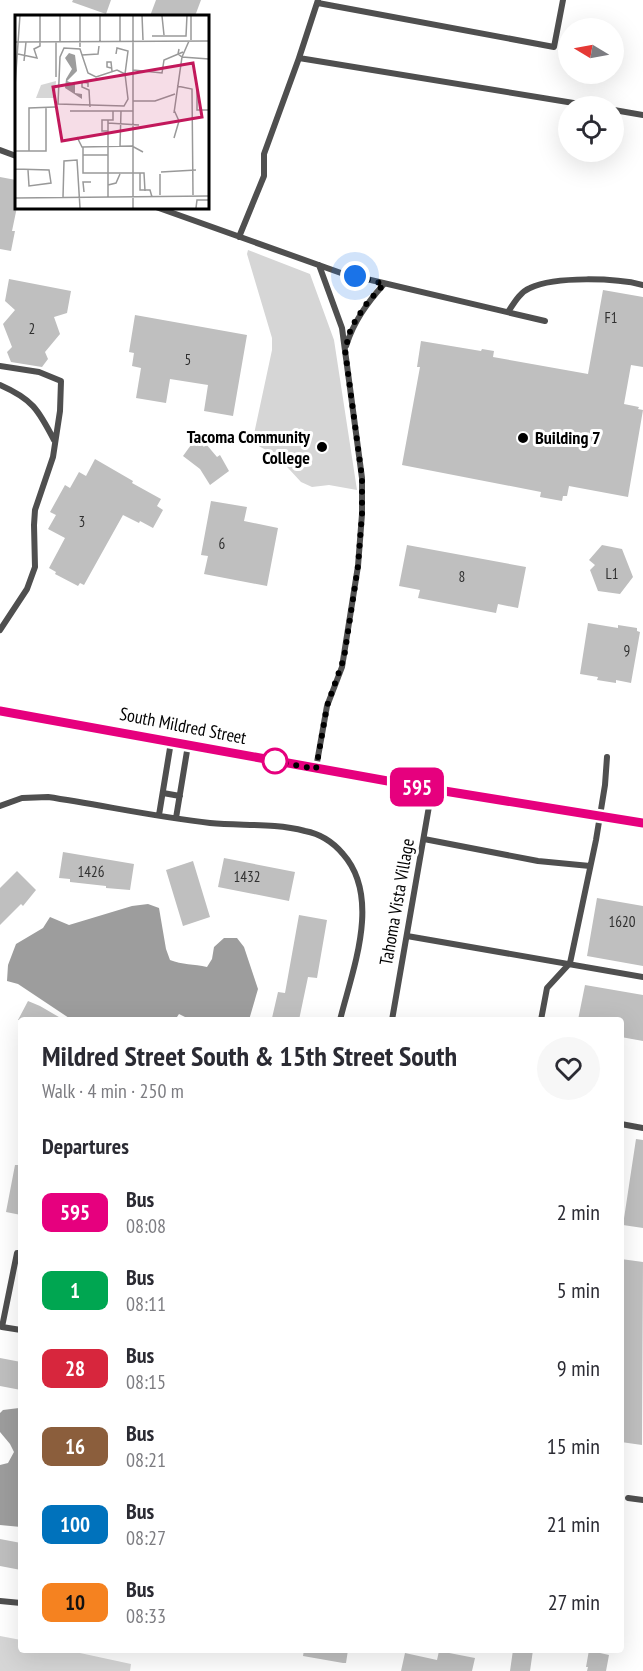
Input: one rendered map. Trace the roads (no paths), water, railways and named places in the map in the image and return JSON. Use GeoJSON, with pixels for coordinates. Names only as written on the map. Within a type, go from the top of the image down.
{"type":"FeatureCollection","features":[{"type":"Feature","properties":{"kind":"main road","name":"South Mildred Street"},"geometry":{"type":"LineString","coordinates":[[0,711],[316,769],[643,823]]}},
{"type":"Feature","properties":{"kind":"lane"},"geometry":{"type":"LineString","coordinates":[[239,237],[264,176],[264,154],[318,1],[554,47],[563,0]]}},
{"type":"Feature","properties":{"kind":"lane"},"geometry":{"type":"LineString","coordinates":[[299,58],[558,100]]}},
{"type":"Feature","properties":{"kind":"lane"},"geometry":{"type":"LineString","coordinates":[[624,112],[643,115]]}},
{"type":"Feature","properties":{"kind":"lane"},"geometry":{"type":"LineString","coordinates":[[0,150],[15,156]]}},
{"type":"Feature","properties":{"kind":"lane"},"geometry":{"type":"LineString","coordinates":[[159,208],[341,273],[545,321]]}},
{"type":"Feature","properties":{"kind":"lane"},"geometry":{"type":"LineString","coordinates":[[316,769],[327,706],[342,667],[358,566],[362,514],[362,478],[342,328],[320,265]]}},
{"type":"Feature","properties":{"kind":"lane"},"geometry":{"type":"LineString","coordinates":[[508,312],[520,295],[529,288],[552,282],[625,281],[643,285]]}},
{"type":"Feature","properties":{"kind":"lane"},"geometry":{"type":"LineString","coordinates":[[345,350],[351,328],[367,303],[384,284]]}},
{"type":"Feature","properties":{"kind":"lane"},"geometry":{"type":"LineString","coordinates":[[0,366],[39,372],[61,381],[60,411],[54,448],[35,510],[36,555],[32,579],[0,630]]}},
{"type":"Feature","properties":{"kind":"lane"},"geometry":{"type":"LineString","coordinates":[[0,385],[33,404],[54,440]]}},
{"type":"Feature","properties":{"kind":"lane"},"geometry":{"type":"LineString","coordinates":[[159,815],[171,742]]}},
{"type":"Feature","properties":{"kind":"lane"},"geometry":{"type":"LineString","coordinates":[[176,818],[188,745]]}},
{"type":"Feature","properties":{"kind":"lane"},"geometry":{"type":"LineString","coordinates":[[542,1017],[547,988],[570,963],[601,815],[607,757]]}},
{"type":"Feature","properties":{"kind":"lane","name":"Tahoma Vista Village"},"geometry":{"type":"LineString","coordinates":[[393,1017],[432,789]]}},
{"type":"Feature","properties":{"kind":"lane"},"geometry":{"type":"LineString","coordinates":[[163,794],[180,796]]}},
{"type":"Feature","properties":{"kind":"lane"},"geometry":{"type":"LineString","coordinates":[[0,806],[22,798],[48,797],[227,825],[277,825],[322,836],[337,847],[348,860],[360,887],[363,907],[357,953],[341,1017]]}},
{"type":"Feature","properties":{"kind":"lane"},"geometry":{"type":"LineString","coordinates":[[424,839],[538,861],[590,866]]}},
{"type":"Feature","properties":{"kind":"lane"},"geometry":{"type":"LineString","coordinates":[[407,936],[643,977]]}},
{"type":"Feature","properties":{"kind":"lane"},"geometry":{"type":"LineString","coordinates":[[624,1125],[643,1128]]}},
{"type":"Feature","properties":{"kind":"lane"},"geometry":{"type":"LineString","coordinates":[[18,1253],[2,1327],[18,1330]]}},
{"type":"Feature","properties":{"kind":"lane"},"geometry":{"type":"LineString","coordinates":[[628,1498],[643,1500]]}},
{"type":"Feature","properties":{"kind":"lane"},"geometry":{"type":"LineString","coordinates":[[0,1601],[18,1603]]}},
{"type":"Feature","properties":{"kind":"place","name":"Building 7"},"geometry":{"type":"Point","coordinates":[523,438]}},
{"type":"Feature","properties":{"kind":"place","name":"Tacoma Community College"},"geometry":{"type":"Point","coordinates":[322,447]}}]}
